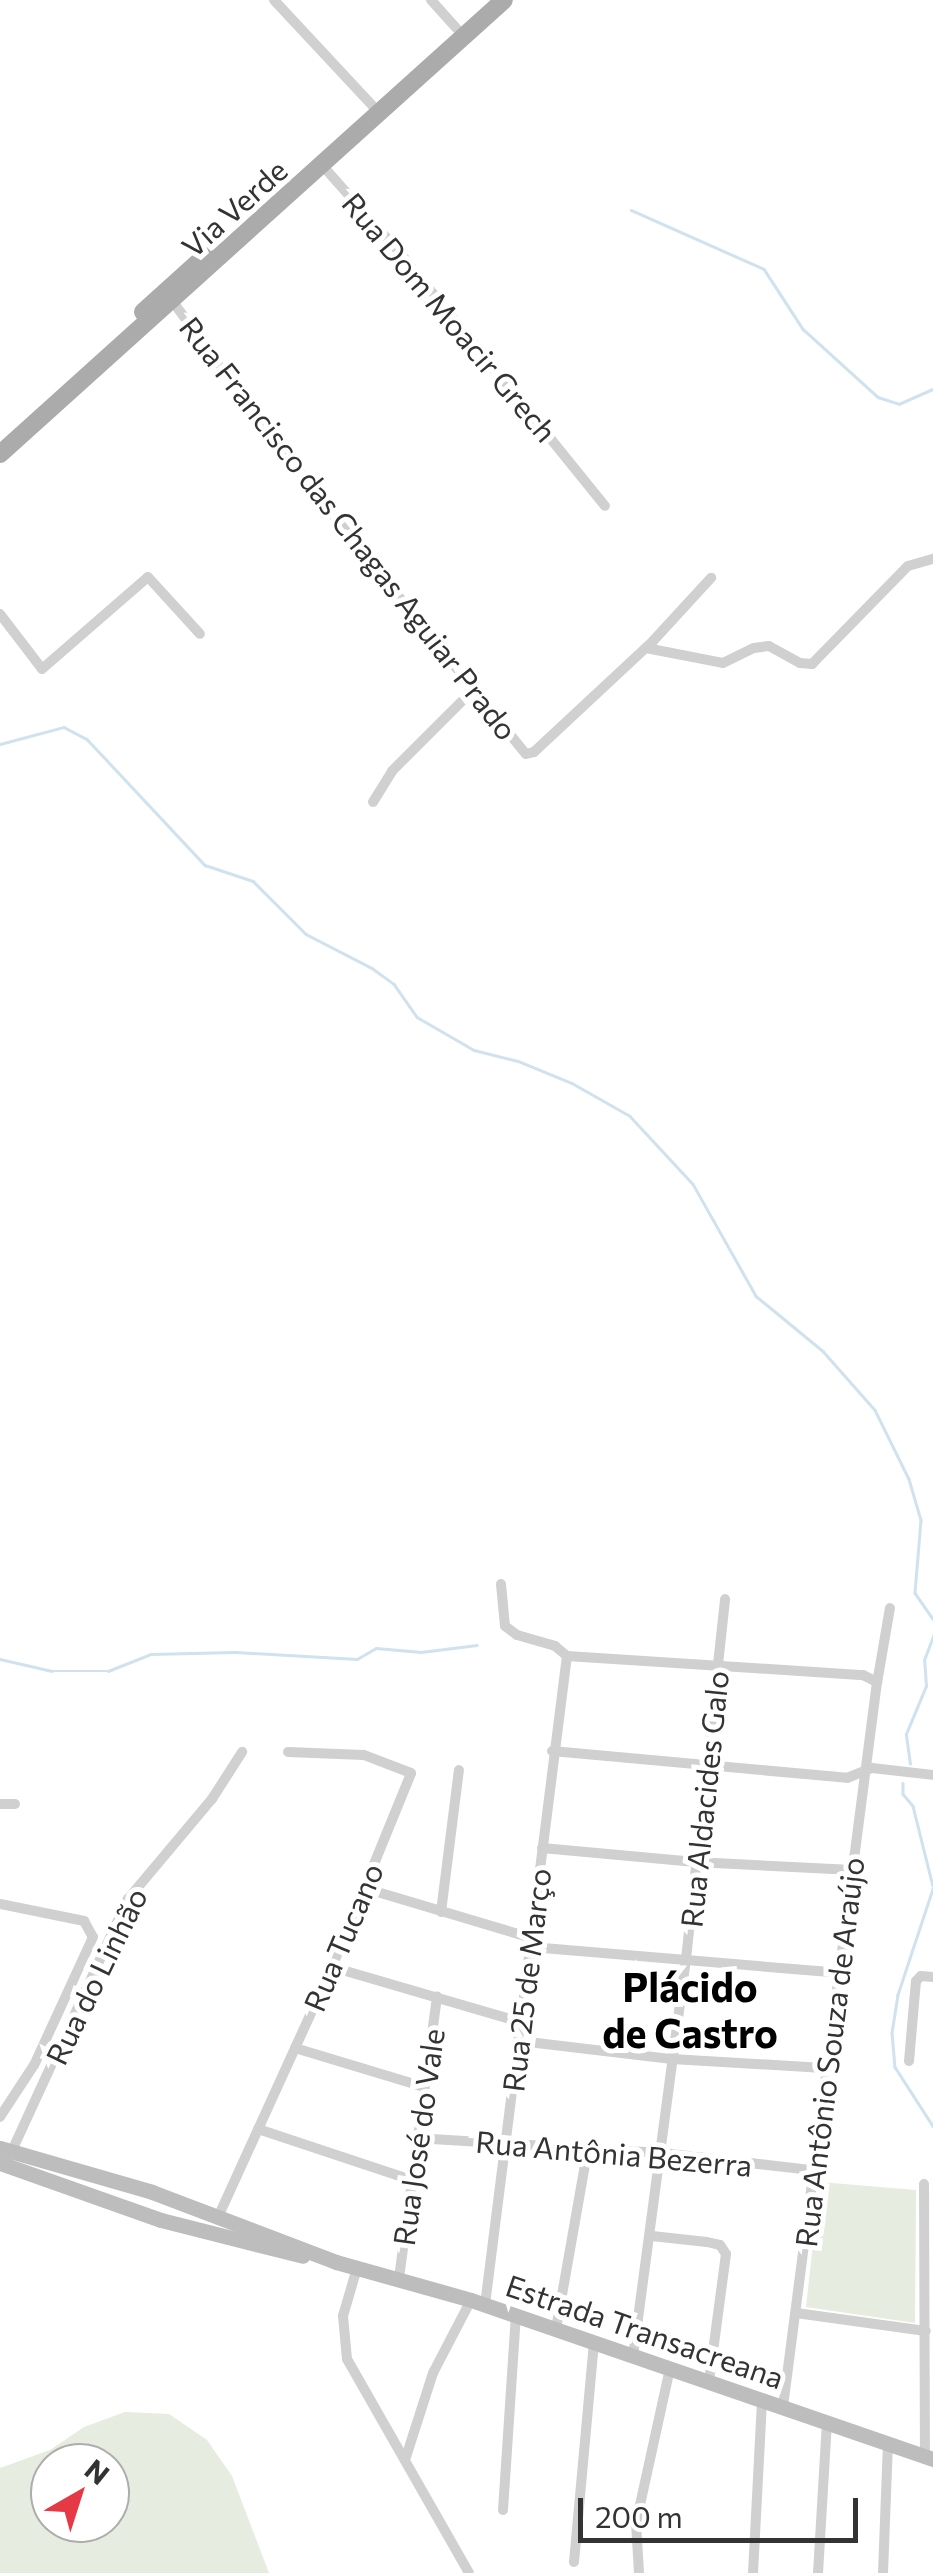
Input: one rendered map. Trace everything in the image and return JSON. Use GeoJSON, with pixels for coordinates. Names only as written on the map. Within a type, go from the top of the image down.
{"type":"FeatureCollection","features":[{"type":"Feature","properties":{"kind":"main road","name":"Via Verde"},"geometry":{"type":"LineString","coordinates":[[0,440],[486,0]]}},
{"type":"Feature","properties":{"kind":"main road","name":"Via Verde"},"geometry":{"type":"LineString","coordinates":[[0,454],[504,0]]}},
{"type":"Feature","properties":{"kind":"street"},"geometry":{"type":"LineString","coordinates":[[274,0],[372,105]]}},
{"type":"Feature","properties":{"kind":"street"},"geometry":{"type":"LineString","coordinates":[[431,0],[456,28]]}},
{"type":"Feature","properties":{"kind":"street","name":"Rua Dom Moacir Grech"},"geometry":{"type":"LineString","coordinates":[[322,165],[401,254],[605,506]]}},
{"type":"Feature","properties":{"kind":"street","name":"Rua Francisco das Chagas Aguiar Prado"},"geometry":{"type":"LineString","coordinates":[[172,302],[316,494],[526,754],[534,752],[646,648]]}},
{"type":"Feature","properties":{"kind":"street"},"geometry":{"type":"LineString","coordinates":[[646,648],[723,663],[754,648],[769,646],[800,663],[812,664],[908,566],[933,559]]}},
{"type":"Feature","properties":{"kind":"street"},"geometry":{"type":"LineString","coordinates":[[0,614],[37,666],[54,662],[148,577],[200,634]]}},
{"type":"Feature","properties":{"kind":"street"},"geometry":{"type":"LineString","coordinates":[[646,648],[711,578]]}},
{"type":"Feature","properties":{"kind":"street"},"geometry":{"type":"LineString","coordinates":[[373,802],[392,771],[474,690]]}},
{"type":"Feature","properties":{"kind":"street"},"geometry":{"type":"LineString","coordinates":[[501,1584],[506,1626],[518,1635],[555,1646],[566,1656],[867,1675],[877,1684]]}},
{"type":"Feature","properties":{"kind":"street","name":"Rua Aldacides Galo"},"geometry":{"type":"LineString","coordinates":[[633,2356],[686,1959],[725,1600]]}},
{"type":"Feature","properties":{"kind":"street"},"geometry":{"type":"LineString","coordinates":[[877,1684],[890,1608]]}},
{"type":"Feature","properties":{"kind":"street","name":"Rua 25 de Março"},"geometry":{"type":"LineString","coordinates":[[406,2457],[433,2372],[478,2302],[523,2023],[566,1656]]}},
{"type":"Feature","properties":{"kind":"street","name":"Rua Antônio Souza de Araújo"},"geometry":{"type":"LineString","coordinates":[[784,2408],[824,2068],[877,1684]]}},
{"type":"Feature","properties":{"kind":"street"},"geometry":{"type":"LineString","coordinates":[[552,1751],[847,1778],[872,1768],[933,1775]]}},
{"type":"Feature","properties":{"kind":"street","name":"Rua do Linhão"},"geometry":{"type":"LineString","coordinates":[[4,2157],[128,1899],[219,1790],[242,1752]]}},
{"type":"Feature","properties":{"kind":"street","name":"Rua Tucano"},"geometry":{"type":"LineString","coordinates":[[218,2215],[332,1968],[411,1773],[359,1755],[288,1752]]}},
{"type":"Feature","properties":{"kind":"street"},"geometry":{"type":"LineString","coordinates":[[440,1912],[459,1770]]}},
{"type":"Feature","properties":{"kind":"street"},"geometry":{"type":"LineString","coordinates":[[0,1804],[15,1804]]}},
{"type":"Feature","properties":{"kind":"street"},"geometry":{"type":"LineString","coordinates":[[542,1848],[695,1862],[852,1870]]}},
{"type":"Feature","properties":{"kind":"street"},"geometry":{"type":"LineString","coordinates":[[364,1888],[532,1942],[839,1973]]}},
{"type":"Feature","properties":{"kind":"street"},"geometry":{"type":"LineString","coordinates":[[0,1904],[84,1921],[93,1937],[34,2065],[0,2117]]}},
{"type":"Feature","properties":{"kind":"street"},"geometry":{"type":"LineString","coordinates":[[332,1968],[523,2023]]}},
{"type":"Feature","properties":{"kind":"street"},"geometry":{"type":"LineString","coordinates":[[909,2061],[918,1977],[933,1977]]}},
{"type":"Feature","properties":{"kind":"street","name":"Rua José do Vale"},"geometry":{"type":"LineString","coordinates":[[399,2278],[437,1997]]}},
{"type":"Feature","properties":{"kind":"street"},"geometry":{"type":"LineString","coordinates":[[520,2041],[672,2059],[824,2068]]}},
{"type":"Feature","properties":{"kind":"street"},"geometry":{"type":"LineString","coordinates":[[294,2048],[424,2087]]}},
{"type":"Feature","properties":{"kind":"street"},"geometry":{"type":"LineString","coordinates":[[258,2129],[411,2180]]}},
{"type":"Feature","properties":{"kind":"street","name":"Rua Antônia Bezerra"},"geometry":{"type":"LineString","coordinates":[[416,2138],[662,2153],[812,2170]]}},
{"type":"Feature","properties":{"kind":"street"},"geometry":{"type":"LineString","coordinates":[[556,2329],[588,2148]]}},
{"type":"Feature","properties":{"kind":"street","name":"Estrada Transacreana"},"geometry":{"type":"LineString","coordinates":[[4,2157],[160,2195],[336,2262]]}},
{"type":"Feature","properties":{"kind":"street","name":"Estrada Transacreana"},"geometry":{"type":"LineString","coordinates":[[4,2157],[161,2220],[399,2278],[478,2302],[929,2458]]}},
{"type":"Feature","properties":{"kind":"street"},"geometry":{"type":"LineString","coordinates":[[924,2184],[929,2458]]}},
{"type":"Feature","properties":{"kind":"street"},"geometry":{"type":"LineString","coordinates":[[144,2214],[160,2195]]}},
{"type":"Feature","properties":{"kind":"street"},"geometry":{"type":"LineString","coordinates":[[160,2195],[161,2220]]}},
{"type":"Feature","properties":{"kind":"street"},"geometry":{"type":"LineString","coordinates":[[652,2236],[720,2245],[726,2254],[709,2382]]}},
{"type":"Feature","properties":{"kind":"street"},"geometry":{"type":"LineString","coordinates":[[358,2268],[343,2316],[347,2360],[469,2573]]}},
{"type":"Feature","properties":{"kind":"street"},"geometry":{"type":"LineString","coordinates":[[796,2313],[926,2331]]}},
{"type":"Feature","properties":{"kind":"street"},"geometry":{"type":"LineString","coordinates":[[503,2510],[516,2315]]}},
{"type":"Feature","properties":{"kind":"street"},"geometry":{"type":"LineString","coordinates":[[574,2562],[594,2342]]}},
{"type":"Feature","properties":{"kind":"street"},"geometry":{"type":"LineString","coordinates":[[639,2573],[636,2524],[670,2368]]}},
{"type":"Feature","properties":{"kind":"street"},"geometry":{"type":"LineString","coordinates":[[753,2573],[762,2400]]}},
{"type":"Feature","properties":{"kind":"street"},"geometry":{"type":"LineString","coordinates":[[818,2573],[818,2509],[827,2422]]}},
{"type":"Feature","properties":{"kind":"street"},"geometry":{"type":"LineString","coordinates":[[884,2573],[888,2444]]}},
{"type":"Feature","properties":{"kind":"shaded area"},"geometry":{"type":"Polygon","coordinates":[[[820,2182],[916,2190],[915,2323],[806,2307],[820,2182]]]}},
{"type":"Feature","properties":{"kind":"shaded area"},"geometry":{"type":"Polygon","coordinates":[[[125,2412],[169,2414],[207,2440],[232,2476],[269,2573],[0,2573],[0,2468],[30,2457],[30,2543],[130,2543],[130,2443],[60,2443],[84,2427],[125,2412]]]}},
{"type":"Feature","properties":{"kind":"waterway"},"geometry":{"type":"LineString","coordinates":[[631,210],[764,269],[803,329],[878,397],[899,404],[933,389]]}},
{"type":"Feature","properties":{"kind":"waterway"},"geometry":{"type":"LineString","coordinates":[[0,744],[64,727],[87,739],[205,865],[253,881],[306,934],[372,968],[394,984],[417,1017],[474,1050],[518,1061],[572,1083],[630,1116],[693,1184],[756,1296],[823,1351],[875,1410],[909,1479],[921,1520],[915,1593],[933,1619]]}},
{"type":"Feature","properties":{"kind":"waterway"},"geometry":{"type":"LineString","coordinates":[[910,1764],[906,1734],[926,1686],[924,1660],[933,1636]]}},
{"type":"Feature","properties":{"kind":"waterway"},"geometry":{"type":"LineString","coordinates":[[0,1659],[52,1671],[108,1671],[151,1654],[235,1652],[357,1659],[376,1648],[421,1652],[477,1645]]}},
{"type":"Feature","properties":{"kind":"waterway"},"geometry":{"type":"LineString","coordinates":[[903,1783],[903,1794],[913,1806],[933,1886]]}},
{"type":"Feature","properties":{"kind":"waterway"},"geometry":{"type":"LineString","coordinates":[[933,1889],[898,1995],[892,2033],[895,2067],[933,2126]]}},
{"type":"Feature","properties":{"kind":"district","name":"Plácido de Castro"},"geometry":{"type":"Point","coordinates":[690,2009]}}]}
